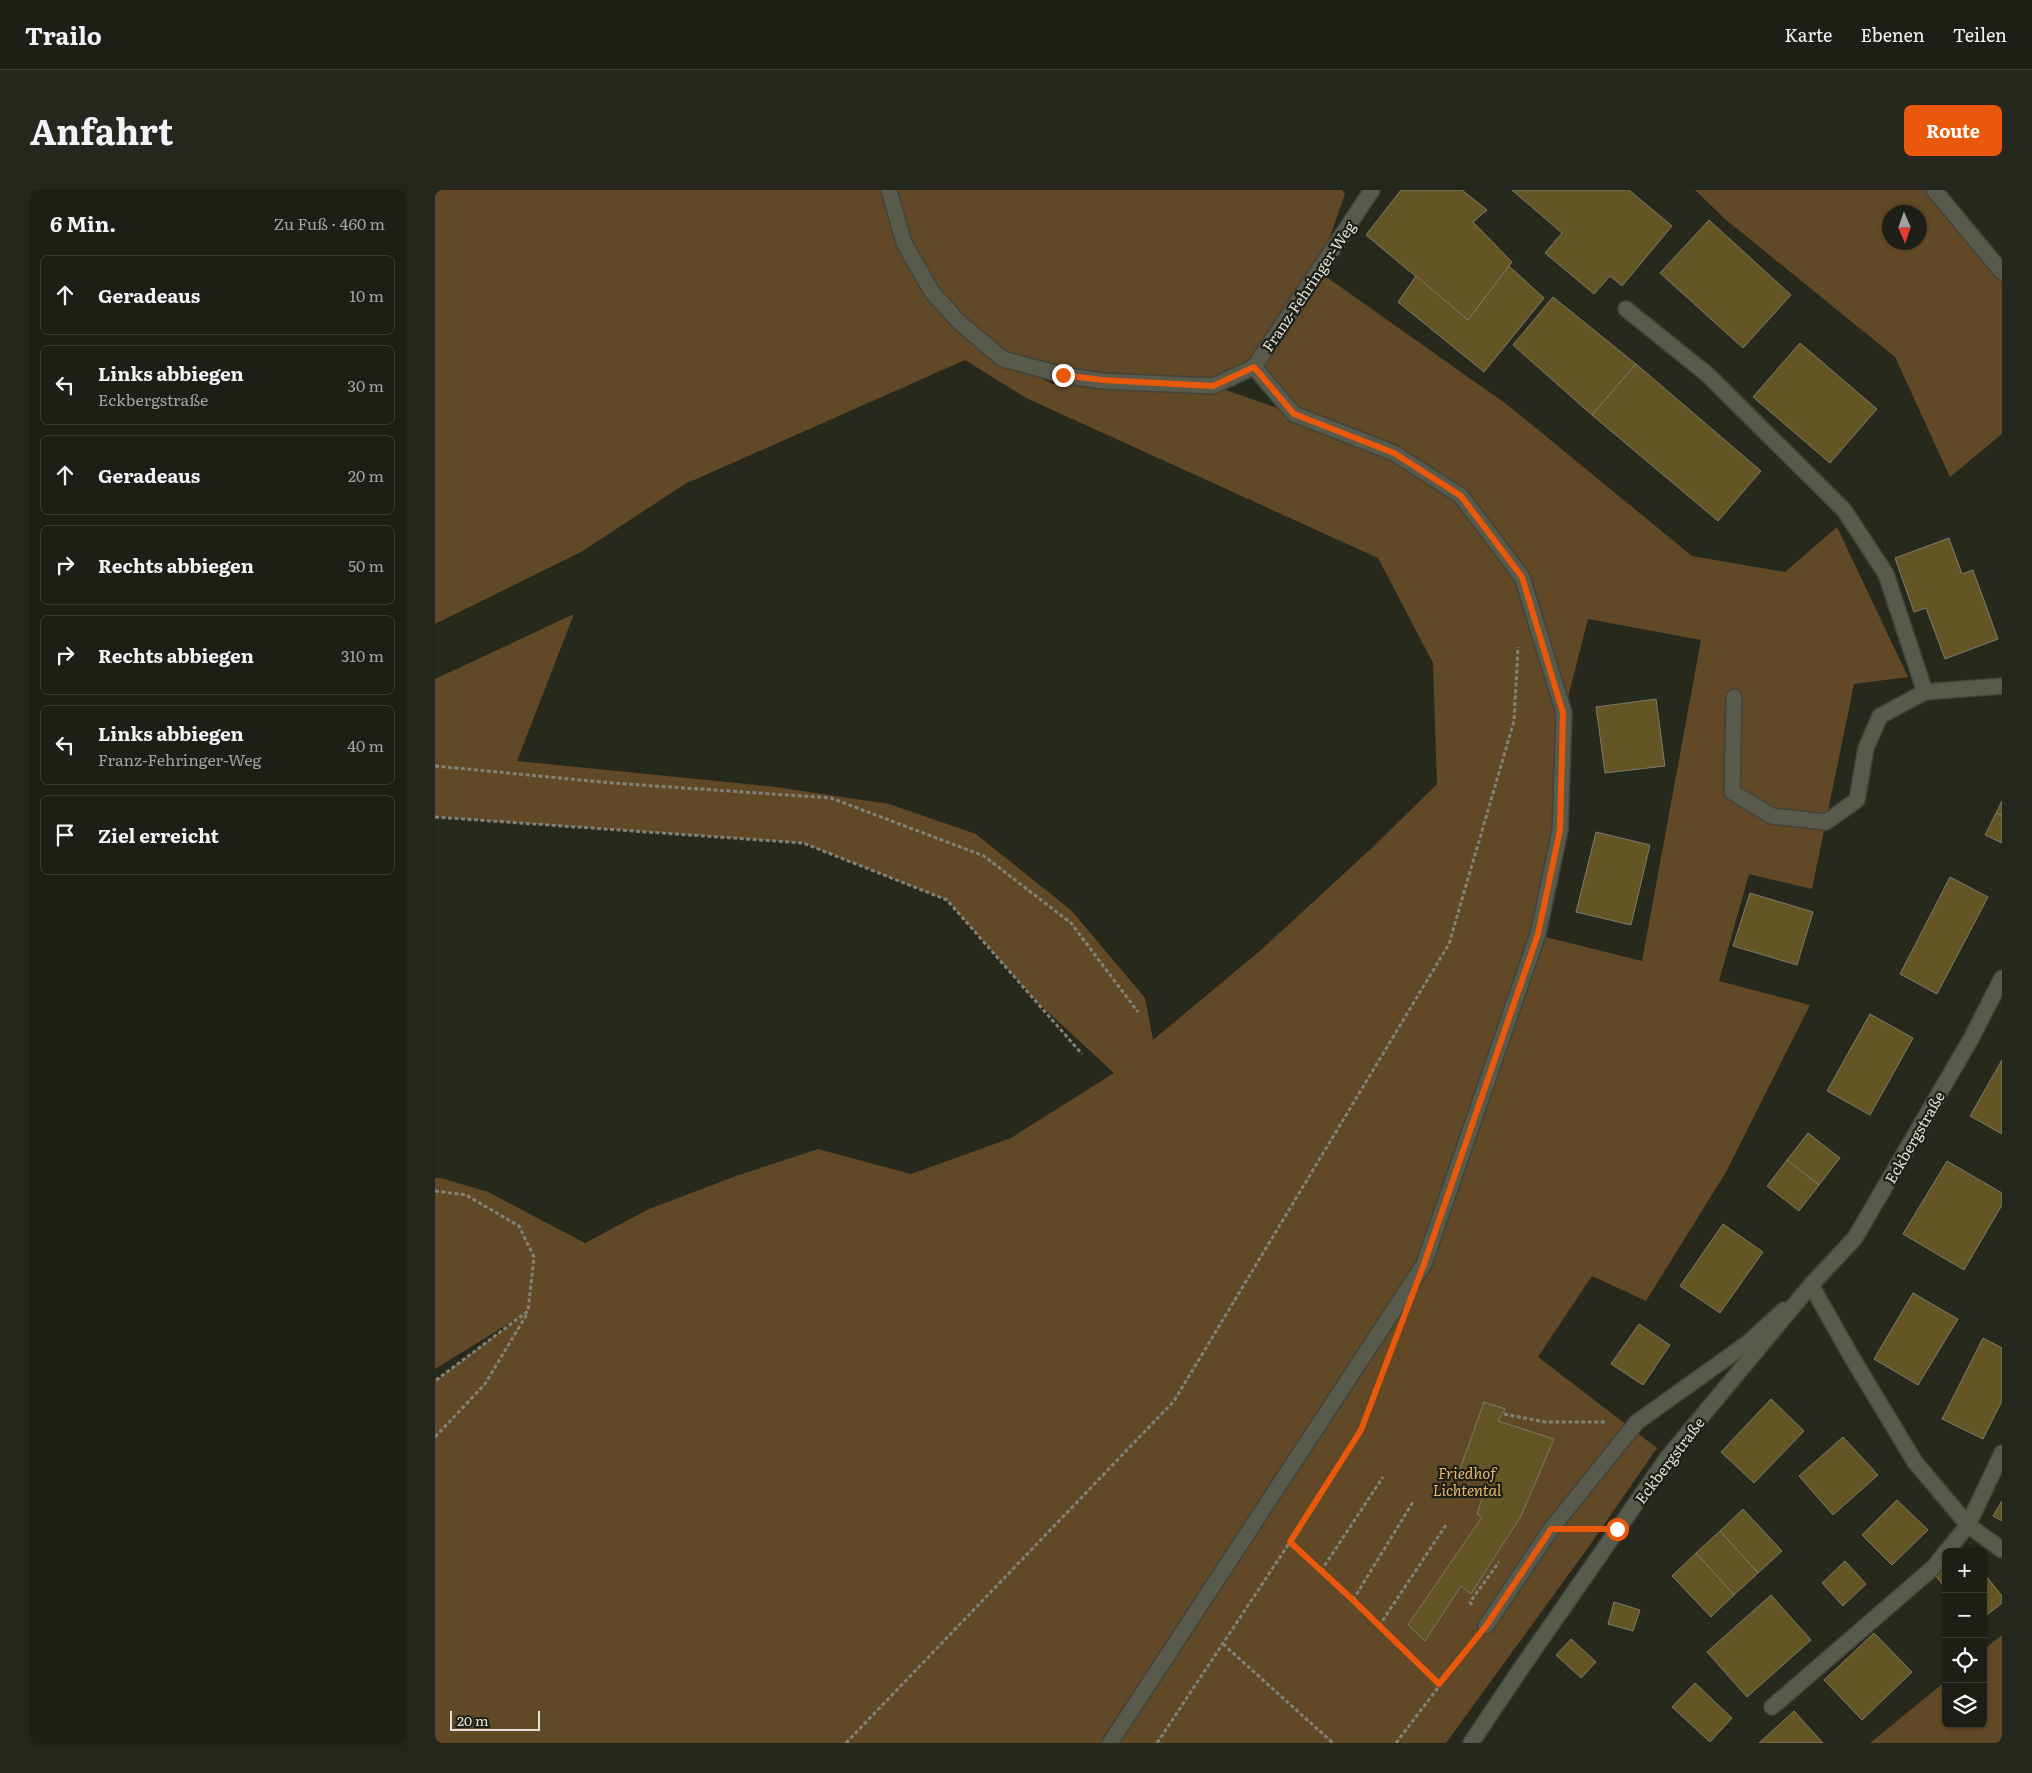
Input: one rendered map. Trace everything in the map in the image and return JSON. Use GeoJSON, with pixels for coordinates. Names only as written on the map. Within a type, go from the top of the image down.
{"type":"FeatureCollection","features":[{"type":"Feature","properties":{"kind":"street","name":"Franz-Fehringer-Weg"},"geometry":{"type":"LineString","coordinates":[[889,190],[904,243],[932,292],[959,322],[1003,359],[1063,375],[1102,380],[1213,386],[1254,367],[1372,190]]}},
{"type":"Feature","properties":{"kind":"street"},"geometry":{"type":"LineString","coordinates":[[1934,190],[2002,272]]}},
{"type":"Feature","properties":{"kind":"street"},"geometry":{"type":"LineString","coordinates":[[1626,309],[1708,375],[1844,510],[1886,574],[1925,692]]}},
{"type":"Feature","properties":{"kind":"street"},"geometry":{"type":"LineString","coordinates":[[1110,1743],[1424,1264],[1538,934],[1560,830],[1563,713],[1522,577],[1461,496],[1394,453],[1294,414],[1254,367]]}},
{"type":"Feature","properties":{"kind":"street"},"geometry":{"type":"LineString","coordinates":[[1734,697],[1732,792],[1772,816],[1826,822],[1857,800],[1866,748],[1880,716],[1925,692],[2002,686]]}},
{"type":"Feature","properties":{"kind":"street","name":"Eckbergstraße"},"geometry":{"type":"LineString","coordinates":[[1471,1743],[1668,1457],[1811,1285],[1855,1238],[1972,1036],[2002,978]]}},
{"type":"Feature","properties":{"kind":"street"},"geometry":{"type":"LineString","coordinates":[[1811,1285],[1915,1462],[1968,1525],[2002,1550]]}},
{"type":"Feature","properties":{"kind":"street","name":"Eckbergstraße"},"geometry":{"type":"LineString","coordinates":[[1486,1626],[1551,1529],[1637,1422],[1749,1342],[1811,1285]]}},
{"type":"Feature","properties":{"kind":"street"},"geometry":{"type":"LineString","coordinates":[[1949,1548],[1968,1525],[2002,1453]]}},
{"type":"Feature","properties":{"kind":"street"},"geometry":{"type":"LineString","coordinates":[[1772,1707],[1934,1567],[1942,1557]]}},
{"type":"Feature","properties":{"kind":"path"},"geometry":{"type":"LineString","coordinates":[[846,1743],[1174,1401],[1449,944],[1514,721],[1518,644]]}},
{"type":"Feature","properties":{"kind":"path"},"geometry":{"type":"LineString","coordinates":[[435,766],[613,783],[831,798],[984,856],[1071,923],[1138,1012]]}},
{"type":"Feature","properties":{"kind":"path"},"geometry":{"type":"LineString","coordinates":[[435,817],[803,843],[947,900],[1083,1054]]}},
{"type":"Feature","properties":{"kind":"path"},"geometry":{"type":"LineString","coordinates":[[435,1191],[465,1195],[519,1226],[534,1257],[528,1311],[485,1384],[435,1437]]}},
{"type":"Feature","properties":{"kind":"path"},"geometry":{"type":"LineString","coordinates":[[435,1381],[528,1311]]}},
{"type":"Feature","properties":{"kind":"path"},"geometry":{"type":"LineString","coordinates":[[1157,1743],[1290,1542],[1361,1430],[1386,1365]]}},
{"type":"Feature","properties":{"kind":"path"},"geometry":{"type":"LineString","coordinates":[[1504,1414],[1545,1422],[1637,1422]]}},
{"type":"Feature","properties":{"kind":"path"},"geometry":{"type":"LineString","coordinates":[[1321,1571],[1383,1477]]}},
{"type":"Feature","properties":{"kind":"path"},"geometry":{"type":"LineString","coordinates":[[1353,1600],[1413,1502]]}},
{"type":"Feature","properties":{"kind":"path"},"geometry":{"type":"LineString","coordinates":[[1379,1626],[1446,1525]]}},
{"type":"Feature","properties":{"kind":"path"},"geometry":{"type":"LineString","coordinates":[[1290,1542],[1439,1684]]}},
{"type":"Feature","properties":{"kind":"path"},"geometry":{"type":"LineString","coordinates":[[1396,1743],[1439,1684],[1486,1626]]}},
{"type":"Feature","properties":{"kind":"path"},"geometry":{"type":"LineString","coordinates":[[1223,1644],[1333,1743]]}},
{"type":"Feature","properties":{"kind":"green space","name":"Friedhof Lichtental"},"geometry":{"type":"Polygon","coordinates":[[[435,190],[1342,190],[1345,194],[1318,271],[1509,406],[1692,556],[1785,572],[1837,527],[1908,677],[1854,684],[1812,889],[1749,874],[1719,981],[1810,1005],[1726,1172],[1646,1301],[1592,1276],[1538,1357],[1657,1448],[1590,1545],[1446,1743],[435,1743],[435,1381],[521,1316],[435,1369],[435,1178],[441,1178],[488,1192],[585,1243],[649,1209],[736,1176],[818,1149],[911,1174],[1011,1138],[1114,1073],[1036,1001],[947,900],[803,843],[435,817],[435,679],[574,614],[517,761],[776,787],[889,804],[976,834],[1072,911],[1145,998],[1153,1040],[1261,950],[1375,845],[1437,784],[1433,663],[1378,558],[1026,398],[965,360],[685,484],[581,552],[435,624],[435,190]],[[1005,360],[1053,384],[1194,386],[1102,381],[1005,360]],[[1254,367],[1214,386],[1292,413],[1254,367]],[[1588,619],[1564,713],[1560,830],[1538,935],[1642,961],[1701,640],[1588,619]]]}},
{"type":"Feature","properties":{"kind":"green space"},"geometry":{"type":"Polygon","coordinates":[[[1695,190],[1934,190],[2002,272],[2002,434],[1950,477],[1895,357],[1725,219],[1695,190]]]}},
{"type":"Feature","properties":{"kind":"green space"},"geometry":{"type":"Polygon","coordinates":[[[2002,1635],[2002,1743],[1870,1743],[1942,1684],[1942,1728],[1987,1728],[1987,1647],[2002,1635]]]}},
{"type":"Feature","properties":{"kind":"building"},"geometry":{"type":"Polygon","coordinates":[[[1401,190],[1462,190],[1487,210],[1473,222],[1512,262],[1468,320],[1366,235],[1401,190]]]}},
{"type":"Feature","properties":{"kind":"building"},"geometry":{"type":"Polygon","coordinates":[[[1512,190],[1629,190],[1672,226],[1622,286],[1610,276],[1594,294],[1545,253],[1562,233],[1512,190]]]}},
{"type":"Feature","properties":{"kind":"building"},"geometry":{"type":"Polygon","coordinates":[[[1709,220],[1791,295],[1743,348],[1660,273],[1709,220]]]}},
{"type":"Feature","properties":{"kind":"building"},"geometry":{"type":"Polygon","coordinates":[[[1509,266],[1544,298],[1484,372],[1398,302],[1416,276],[1468,320],[1509,266]]]}},
{"type":"Feature","properties":{"kind":"building"},"geometry":{"type":"Polygon","coordinates":[[[1553,297],[1636,364],[1592,415],[1513,345],[1553,297]]]}},
{"type":"Feature","properties":{"kind":"building"},"geometry":{"type":"Polygon","coordinates":[[[1800,343],[1877,409],[1830,463],[1753,397],[1800,343]]]}},
{"type":"Feature","properties":{"kind":"building"},"geometry":{"type":"Polygon","coordinates":[[[1636,364],[1761,471],[1718,521],[1592,415],[1636,364]]]}},
{"type":"Feature","properties":{"kind":"building"},"geometry":{"type":"Polygon","coordinates":[[[1949,538],[1962,574],[1973,570],[1998,639],[1945,659],[1926,608],[1914,612],[1895,558],[1949,538]]]}},
{"type":"Feature","properties":{"kind":"building"},"geometry":{"type":"Polygon","coordinates":[[[1656,699],[1665,766],[1605,773],[1596,707],[1656,699]]]}},
{"type":"Feature","properties":{"kind":"building"},"geometry":{"type":"Polygon","coordinates":[[[2002,801],[2002,816],[1996,813],[2002,801]]]}},
{"type":"Feature","properties":{"kind":"building"},"geometry":{"type":"Polygon","coordinates":[[[1996,813],[2002,816],[2002,843],[1985,835],[1996,813]]]}},
{"type":"Feature","properties":{"kind":"building"},"geometry":{"type":"Polygon","coordinates":[[[1596,832],[1650,845],[1631,925],[1576,912],[1596,832]]]}},
{"type":"Feature","properties":{"kind":"building"},"geometry":{"type":"Polygon","coordinates":[[[1950,877],[1988,897],[1937,994],[1900,974],[1950,877]]]}},
{"type":"Feature","properties":{"kind":"building"},"geometry":{"type":"Polygon","coordinates":[[[1750,893],[1813,912],[1797,965],[1733,946],[1750,893]]]}},
{"type":"Feature","properties":{"kind":"building"},"geometry":{"type":"Polygon","coordinates":[[[1870,1014],[1913,1038],[1870,1115],[1827,1091],[1870,1014]]]}},
{"type":"Feature","properties":{"kind":"building"},"geometry":{"type":"Polygon","coordinates":[[[2002,1060],[2002,1134],[1970,1116],[2002,1060]]]}},
{"type":"Feature","properties":{"kind":"building"},"geometry":{"type":"Polygon","coordinates":[[[1808,1133],[1840,1158],[1819,1185],[1787,1160],[1808,1133]]]}},
{"type":"Feature","properties":{"kind":"building"},"geometry":{"type":"Polygon","coordinates":[[[1787,1160],[1819,1185],[1799,1211],[1767,1186],[1787,1160]]]}},
{"type":"Feature","properties":{"kind":"building"},"geometry":{"type":"Polygon","coordinates":[[[1947,1161],[2002,1193],[2002,1205],[1964,1270],[1903,1234],[1947,1161]]]}},
{"type":"Feature","properties":{"kind":"building"},"geometry":{"type":"Polygon","coordinates":[[[1723,1224],[1763,1252],[1720,1313],[1680,1286],[1723,1224]]]}},
{"type":"Feature","properties":{"kind":"building"},"geometry":{"type":"Polygon","coordinates":[[[1913,1293],[1958,1319],[1918,1385],[1874,1359],[1913,1293]]]}},
{"type":"Feature","properties":{"kind":"building"},"geometry":{"type":"Polygon","coordinates":[[[1639,1324],[1670,1345],[1643,1385],[1611,1364],[1639,1324]]]}},
{"type":"Feature","properties":{"kind":"building"},"geometry":{"type":"Polygon","coordinates":[[[1983,1338],[2002,1348],[2002,1401],[1983,1439],[1942,1419],[1983,1338]]]}},
{"type":"Feature","properties":{"kind":"building"},"geometry":{"type":"Polygon","coordinates":[[[1771,1399],[1804,1431],[1754,1483],[1721,1452],[1771,1399]]]}},
{"type":"Feature","properties":{"kind":"building"},"geometry":{"type":"Polygon","coordinates":[[[1484,1402],[1505,1409],[1498,1421],[1554,1439],[1521,1516],[1471,1594],[1461,1586],[1425,1641],[1408,1625],[1482,1517],[1477,1514],[1489,1477],[1460,1469],[1484,1402]]]}},
{"type":"Feature","properties":{"kind":"building"},"geometry":{"type":"Polygon","coordinates":[[[1843,1437],[1878,1475],[1833,1515],[1799,1476],[1843,1437]]]}},
{"type":"Feature","properties":{"kind":"building"},"geometry":{"type":"Polygon","coordinates":[[[1897,1500],[1928,1530],[1892,1565],[1862,1535],[1897,1500]]]}},
{"type":"Feature","properties":{"kind":"building"},"geometry":{"type":"Polygon","coordinates":[[[2002,1501],[2002,1521],[1993,1516],[2002,1501]]]}},
{"type":"Feature","properties":{"kind":"building"},"geometry":{"type":"Polygon","coordinates":[[[1743,1509],[1782,1551],[1758,1573],[1720,1531],[1743,1509]]]}},
{"type":"Feature","properties":{"kind":"building"},"geometry":{"type":"Polygon","coordinates":[[[1720,1531],[1758,1573],[1734,1595],[1696,1553],[1720,1531]]]}},
{"type":"Feature","properties":{"kind":"building"},"geometry":{"type":"Polygon","coordinates":[[[1696,1553],[1734,1595],[1711,1617],[1672,1576],[1696,1553]]]}},
{"type":"Feature","properties":{"kind":"building"},"geometry":{"type":"Polygon","coordinates":[[[1845,1561],[1866,1584],[1843,1606],[1822,1583],[1845,1561]]]}},
{"type":"Feature","properties":{"kind":"building"},"geometry":{"type":"Polygon","coordinates":[[[1942,1570],[1942,1584],[1935,1575],[1942,1570]]]}},
{"type":"Feature","properties":{"kind":"building"},"geometry":{"type":"Polygon","coordinates":[[[1987,1577],[2002,1596],[2002,1603],[1987,1615],[1987,1577]]]}},
{"type":"Feature","properties":{"kind":"building"},"geometry":{"type":"Polygon","coordinates":[[[1771,1595],[1811,1640],[1747,1697],[1707,1652],[1771,1595]]]}},
{"type":"Feature","properties":{"kind":"building"},"geometry":{"type":"Polygon","coordinates":[[[1614,1602],[1640,1610],[1633,1631],[1608,1624],[1614,1602]]]}},
{"type":"Feature","properties":{"kind":"building"},"geometry":{"type":"Polygon","coordinates":[[[1874,1633],[1912,1672],[1862,1720],[1824,1680],[1874,1633]]]}},
{"type":"Feature","properties":{"kind":"building"},"geometry":{"type":"Polygon","coordinates":[[[1571,1639],[1596,1662],[1581,1678],[1556,1655],[1571,1639]]]}},
{"type":"Feature","properties":{"kind":"building"},"geometry":{"type":"Polygon","coordinates":[[[1695,1683],[1732,1718],[1710,1742],[1672,1707],[1695,1683]]]}},
{"type":"Feature","properties":{"kind":"building"},"geometry":{"type":"Polygon","coordinates":[[[1794,1711],[1823,1743],[1759,1743],[1794,1711]]]}},
{"type":"Feature","properties":{"kind":"route"},"geometry":{"type":"LineString","coordinates":[[1063,375],[1102,380],[1213,386],[1254,367],[1294,414],[1394,453],[1461,496],[1522,577],[1563,713],[1560,830],[1538,934],[1424,1264],[1361,1430],[1290,1542],[1439,1684],[1486,1626],[1551,1529],[1617,1529]]}}]}
